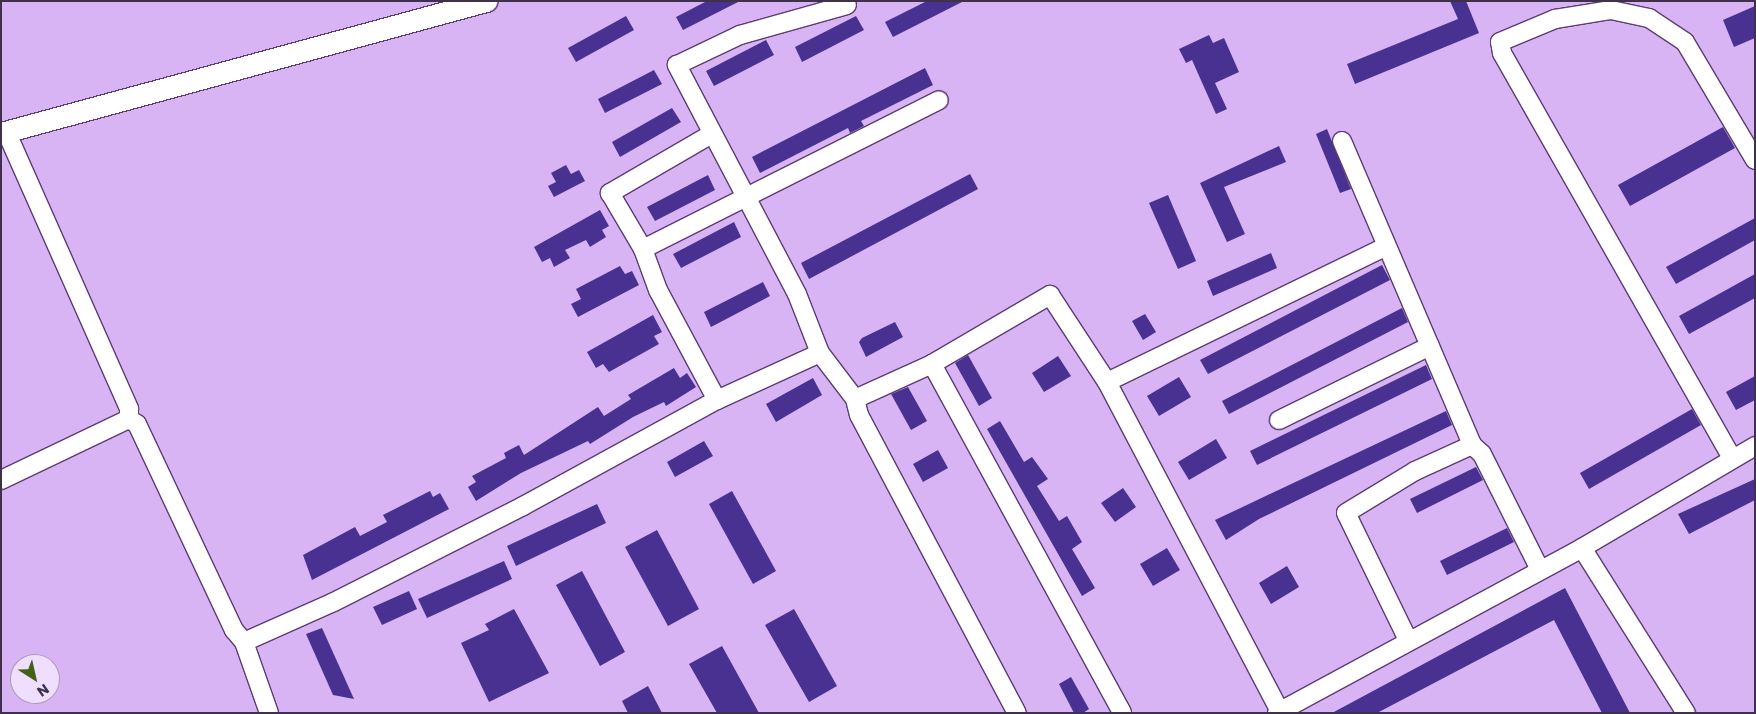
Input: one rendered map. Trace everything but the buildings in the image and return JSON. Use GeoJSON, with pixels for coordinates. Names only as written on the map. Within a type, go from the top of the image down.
{"type":"FeatureCollection","features":[{"type":"Feature","properties":{"kind":"street"},"geometry":{"type":"LineString","coordinates":[[129,419],[129,409],[4,132],[486,1]]}},
{"type":"Feature","properties":{"kind":"street"},"geometry":{"type":"LineString","coordinates":[[847,5],[740,35],[677,65],[710,135],[746,197],[797,294],[820,353],[855,399],[859,415],[1017,713]]}},
{"type":"Feature","properties":{"kind":"street"},"geometry":{"type":"LineString","coordinates":[[1732,458],[1502,53],[1500,42],[1555,19],[1602,12],[1649,18],[1685,42],[1755,160]]}},
{"type":"Feature","properties":{"kind":"street"},"geometry":{"type":"LineString","coordinates":[[643,249],[939,100]]}},
{"type":"Feature","properties":{"kind":"street"},"geometry":{"type":"LineString","coordinates":[[710,135],[610,193],[643,249],[658,290],[717,400]]}},
{"type":"Feature","properties":{"kind":"street"},"geometry":{"type":"LineString","coordinates":[[1342,141],[1385,247],[1472,445],[1482,454],[1540,570]]}},
{"type":"Feature","properties":{"kind":"street"},"geometry":{"type":"LineString","coordinates":[[1107,382],[1385,247]]}},
{"type":"Feature","properties":{"kind":"street"},"geometry":{"type":"LineString","coordinates":[[855,399],[932,364],[1050,295],[1107,382],[1278,712],[1408,640],[1582,548],[1755,446]]}},
{"type":"Feature","properties":{"kind":"street"},"geometry":{"type":"LineString","coordinates":[[1279,420],[1430,346]]}},
{"type":"Feature","properties":{"kind":"street"},"geometry":{"type":"LineString","coordinates":[[244,642],[523,506],[717,400],[820,353]]}},
{"type":"Feature","properties":{"kind":"street"},"geometry":{"type":"LineString","coordinates":[[932,364],[1122,713]]}},
{"type":"Feature","properties":{"kind":"street"},"geometry":{"type":"LineString","coordinates":[[1,480],[129,419]]}},
{"type":"Feature","properties":{"kind":"street"},"geometry":{"type":"LineString","coordinates":[[129,419],[137,424],[234,630],[244,642],[269,713]]}},
{"type":"Feature","properties":{"kind":"street"},"geometry":{"type":"LineString","coordinates":[[1408,640],[1346,513],[1415,471],[1472,445]]}},
{"type":"Feature","properties":{"kind":"street"},"geometry":{"type":"LineString","coordinates":[[1582,548],[1686,713]]}}]}
